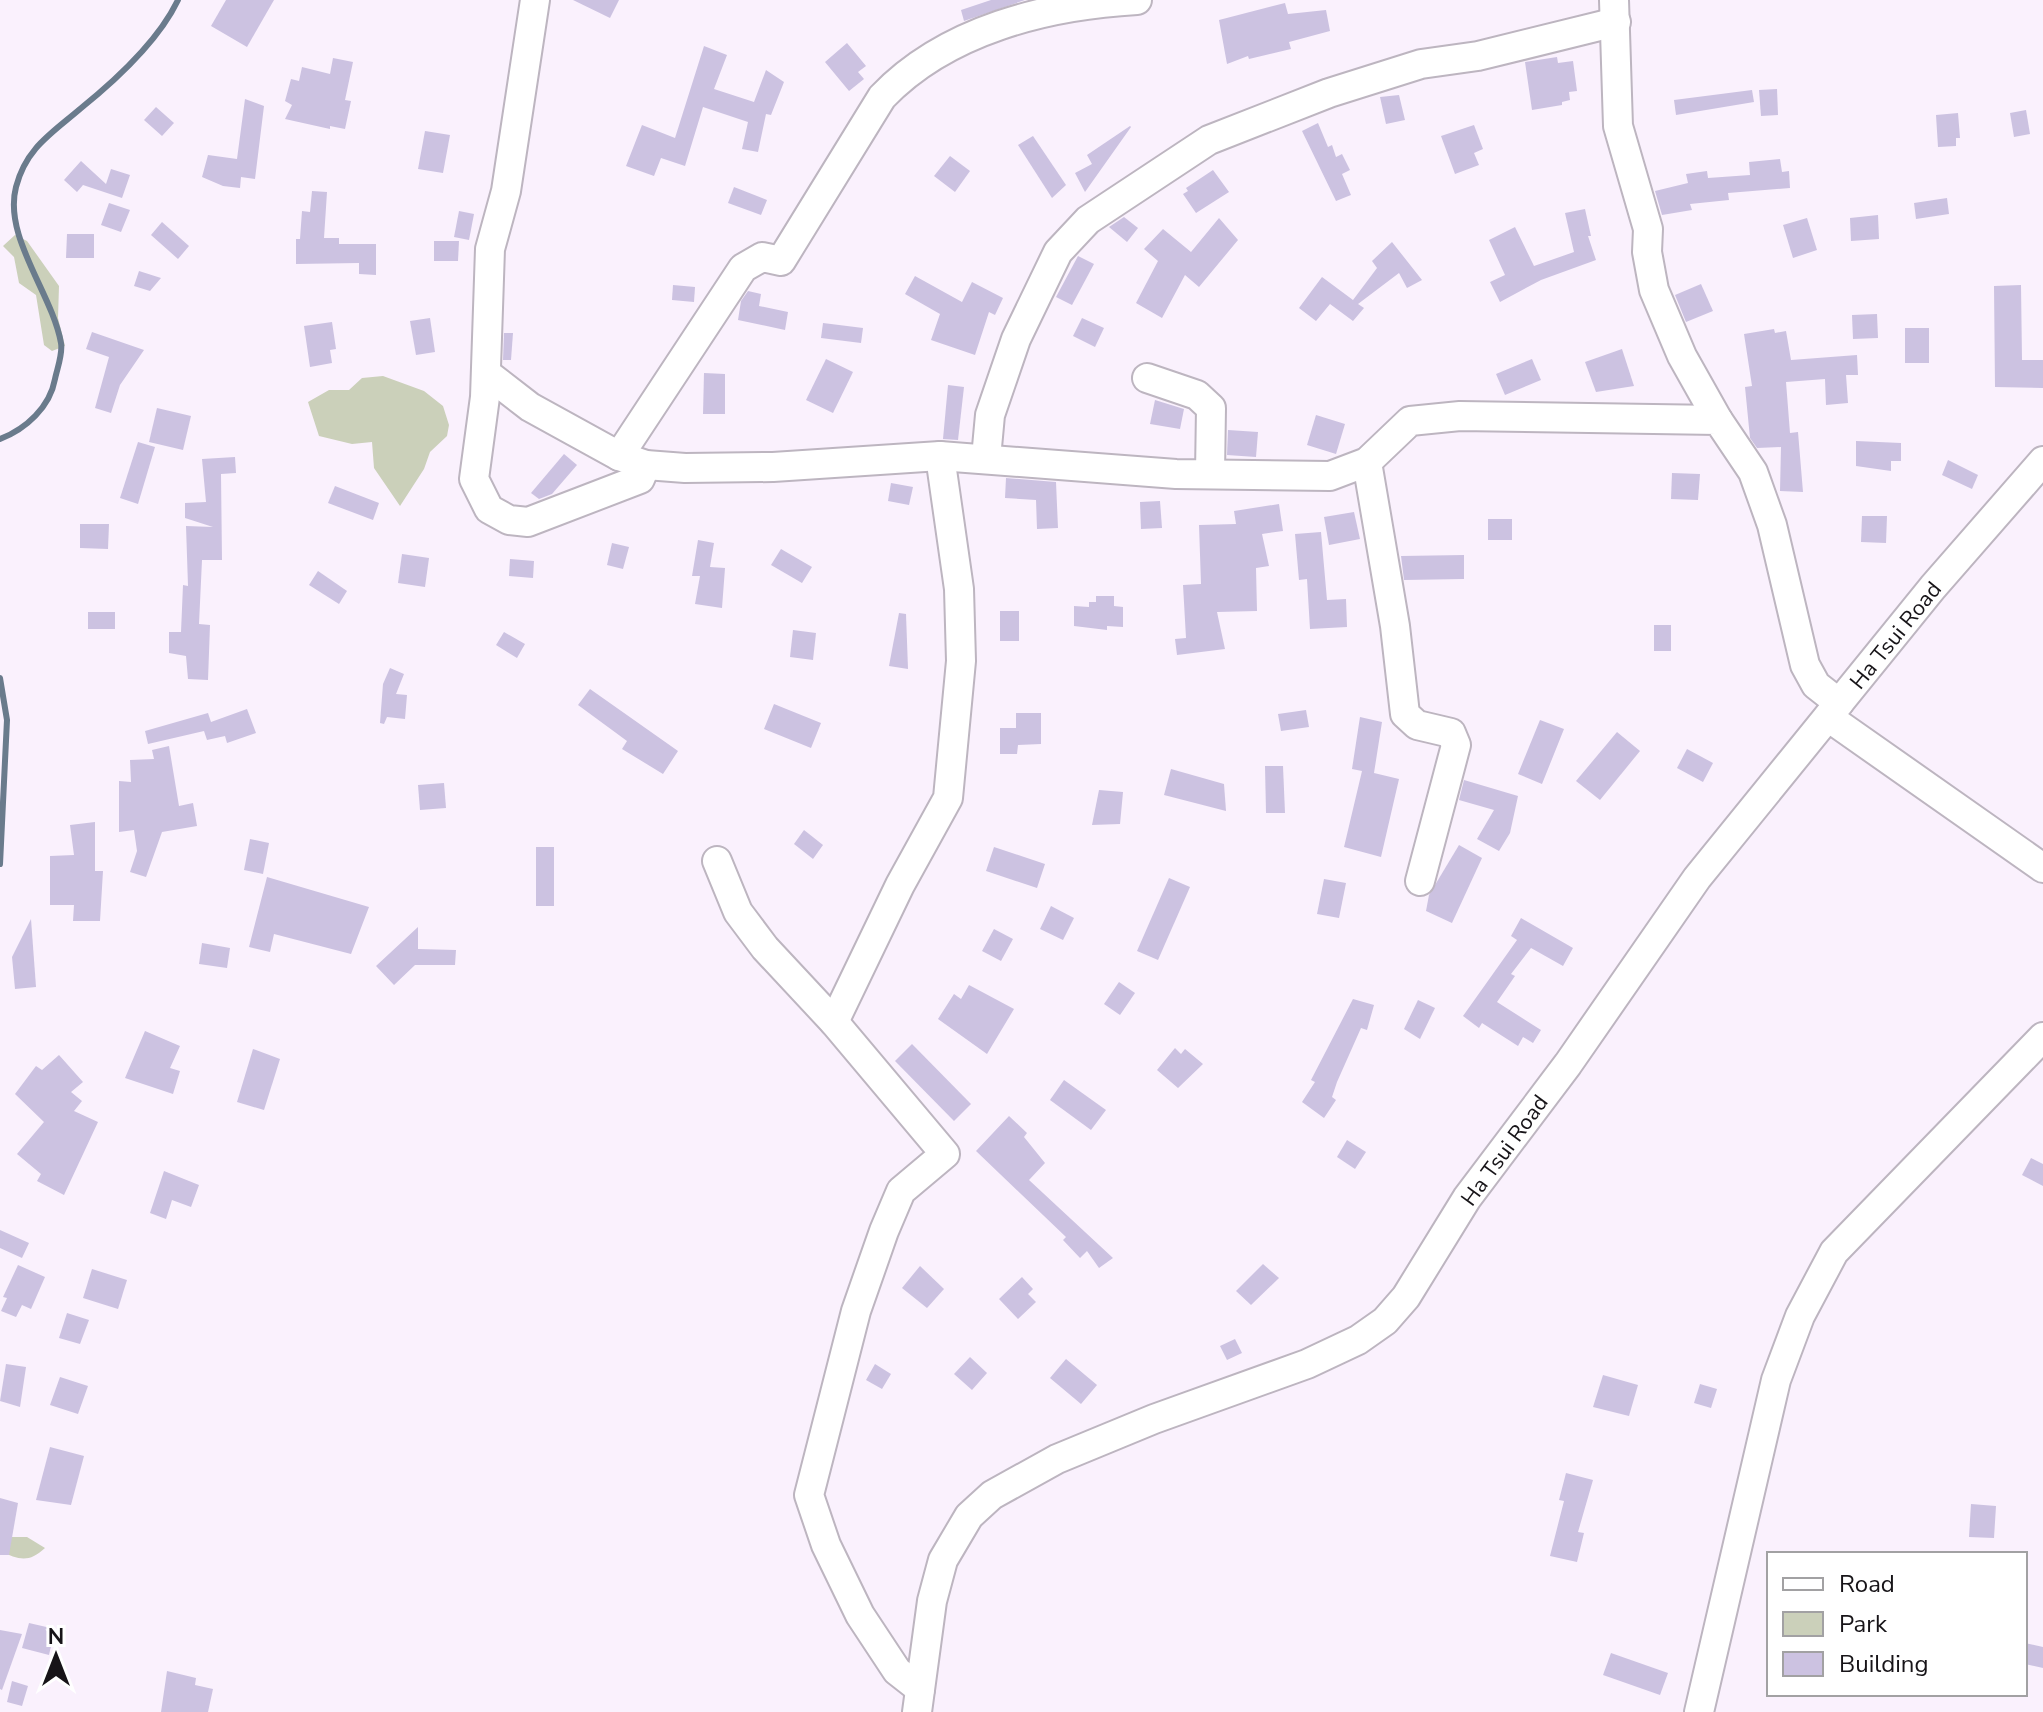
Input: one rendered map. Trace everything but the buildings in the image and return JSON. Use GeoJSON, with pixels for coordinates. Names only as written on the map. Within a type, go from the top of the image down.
{"type":"FeatureCollection","features":[{"type":"Feature","properties":{"kind":"street"},"geometry":{"type":"LineString","coordinates":[[535,0],[506,191],[490,249],[486,373],[474,479],[489,509],[509,520],[528,522],[640,479],[646,465]]}},
{"type":"Feature","properties":{"kind":"street"},"geometry":{"type":"LineString","coordinates":[[619,456],[743,268],[762,257],[781,261],[882,97],[902,76],[982,31],[1063,9],[1137,0]]}},
{"type":"Feature","properties":{"kind":"street"},"geometry":{"type":"LineString","coordinates":[[986,458],[990,415],[1016,339],[1058,252],[1088,220],[1209,140],[1329,93],[1421,64],[1478,56],[1615,11],[1618,126],[1648,229],[1647,252],[1654,290],[1682,356],[1718,420],[1753,472],[1772,525],[1805,665],[1834,710],[2043,868]]}},
{"type":"Feature","properties":{"kind":"street"},"geometry":{"type":"LineString","coordinates":[[486,373],[530,407],[619,456],[646,465],[773,467],[940,456],[1176,474],[1330,476],[1367,462],[1410,421],[1460,416],[1718,420]]}},
{"type":"Feature","properties":{"kind":"street"},"geometry":{"type":"LineString","coordinates":[[1147,378],[1197,395],[1211,408],[1210,473]]}},
{"type":"Feature","properties":{"kind":"street"},"geometry":{"type":"LineString","coordinates":[[834,1022],[900,885],[948,798],[961,661],[959,589],[940,456]]}},
{"type":"Feature","properties":{"kind":"street","name":"Ha Tsui Road"},"geometry":{"type":"LineString","coordinates":[[918,1701],[932,1601],[943,1560],[969,1516],[992,1495],[1057,1459],[1154,1419],[1307,1364],[1358,1340],[1385,1321],[1406,1297],[1467,1198],[1568,1064],[1697,878],[2043,461]]}},
{"type":"Feature","properties":{"kind":"street"},"geometry":{"type":"LineString","coordinates":[[1367,462],[1395,626],[1405,714],[1417,725],[1451,733],[1456,745],[1420,881]]}},
{"type":"Feature","properties":{"kind":"street"},"geometry":{"type":"LineString","coordinates":[[717,861],[747,924],[945,1154],[901,1191],[884,1231],[856,1311],[809,1495],[826,1545],[860,1615],[918,1701]]}},
{"type":"Feature","properties":{"kind":"street"},"geometry":{"type":"LineString","coordinates":[[1699,1712],[1776,1380],[1820,1274],[1834,1252],[2043,1037]]}},
{"type":"Feature","properties":{"kind":"green space"},"geometry":{"type":"Polygon","coordinates":[[[15,235],[27,241],[59,286],[58,318],[65,346],[52,351],[44,345],[36,295],[19,283],[14,257],[3,246],[15,235]]]}},
{"type":"Feature","properties":{"kind":"green space"},"geometry":{"type":"Polygon","coordinates":[[[383,376],[424,391],[443,406],[449,425],[447,436],[430,452],[424,469],[400,506],[374,468],[372,442],[352,444],[319,436],[308,402],[329,390],[349,390],[362,378],[383,376]]]}},
{"type":"Feature","properties":{"kind":"green space"},"geometry":{"type":"Polygon","coordinates":[[[0,1537],[27,1537],[45,1548],[29,1558],[18,1558],[0,1551],[0,1537]]]}},
{"type":"Feature","properties":{"kind":"waterway"},"geometry":{"type":"LineString","coordinates":[[0,439],[28,423],[42,408],[52,389],[61,352],[56,324],[16,225],[14,206],[20,173],[41,142],[135,59],[170,16],[178,0]]}},
{"type":"Feature","properties":{"kind":"waterway"},"geometry":{"type":"LineString","coordinates":[[0,678],[7,720],[0,864]]}}]}
